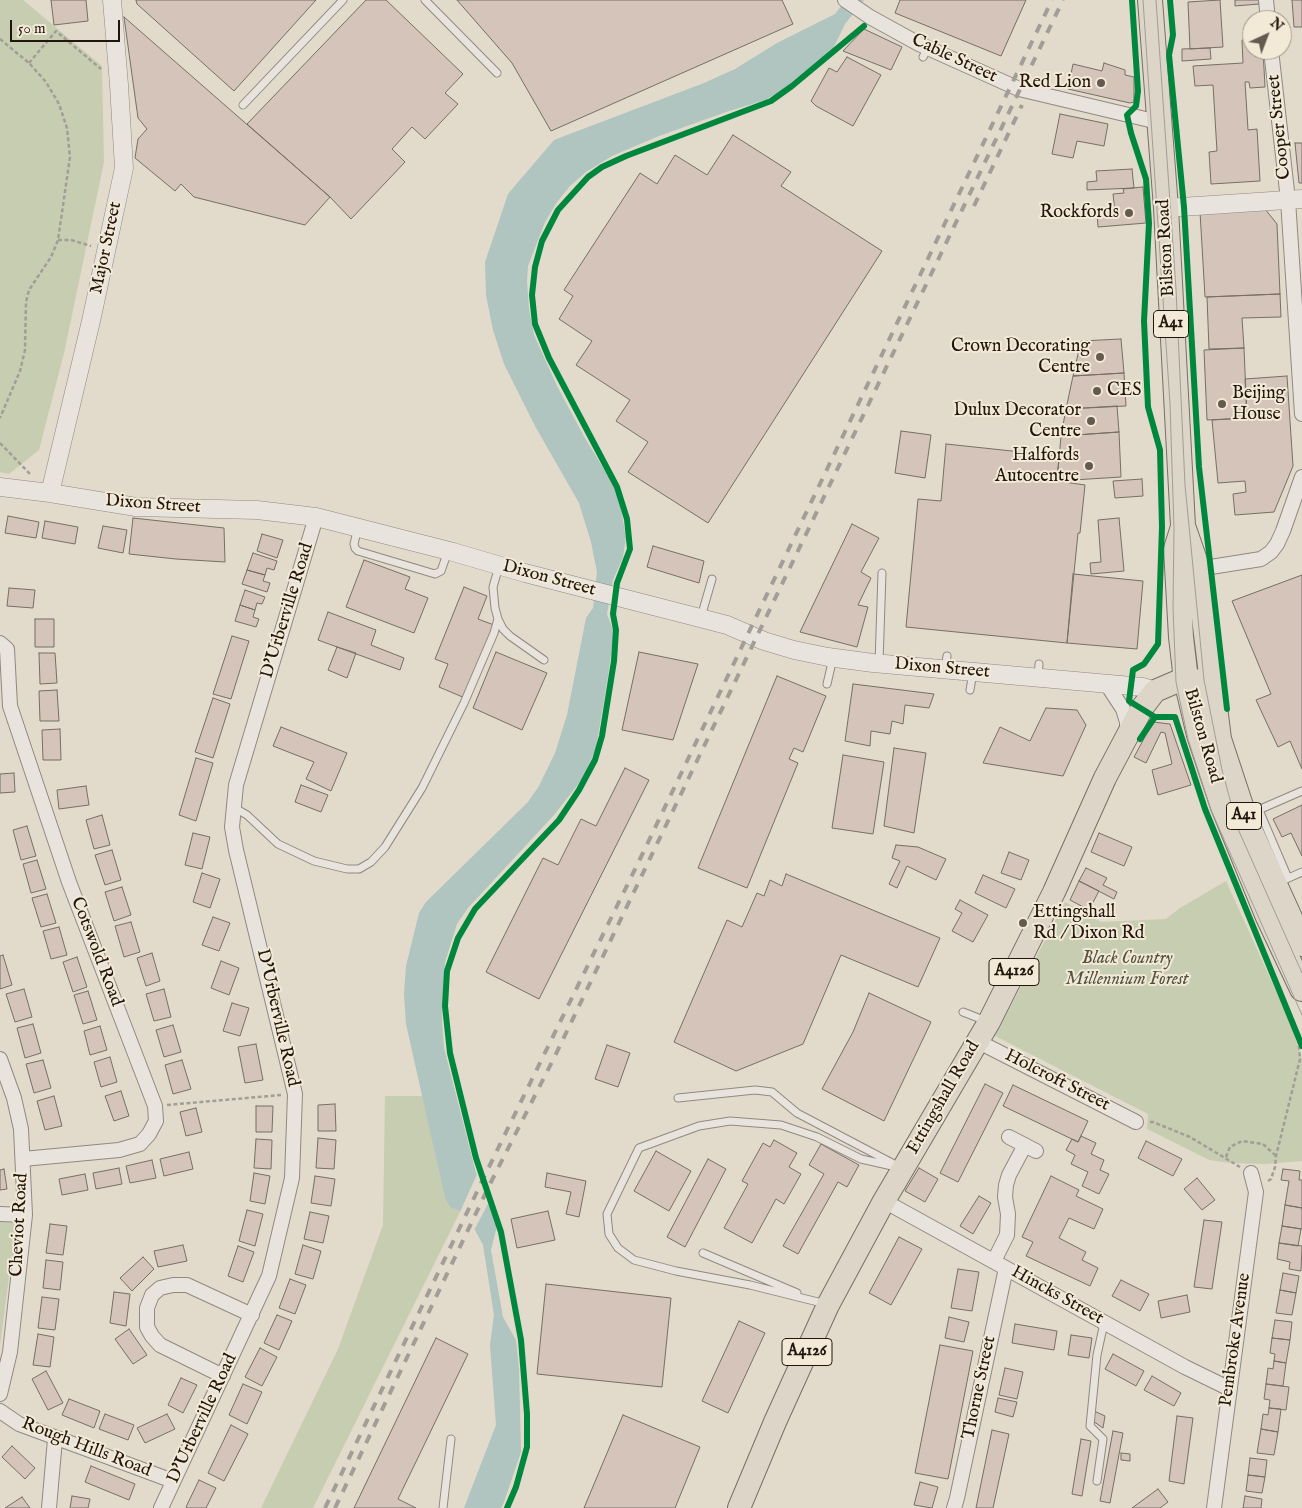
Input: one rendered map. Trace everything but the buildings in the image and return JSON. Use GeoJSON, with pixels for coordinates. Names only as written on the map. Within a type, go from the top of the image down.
{"type":"FeatureCollection","features":[{"type":"Feature","properties":{"kind":"highway","name":"Bilston Road"},"geometry":{"type":"LineString","coordinates":[[1150,0],[1166,208],[1183,526],[1198,569],[1219,739],[1282,881],[1302,944]]}},
{"type":"Feature","properties":{"kind":"highway","name":"Bilston Road"},"geometry":{"type":"LineString","coordinates":[[1183,526],[1176,549],[1186,680],[1199,735],[1222,804],[1268,917],[1302,989]]}},
{"type":"Feature","properties":{"kind":"main road"},"geometry":{"type":"LineString","coordinates":[[1155,691],[1186,680],[1211,681]]}},
{"type":"Feature","properties":{"kind":"main road","name":"Ettingshall Road"},"geometry":{"type":"LineString","coordinates":[[743,1506],[775,1422],[828,1304],[884,1201],[989,1022],[1054,892],[1105,778],[1127,734],[1147,700],[1155,691]]}},
{"type":"Feature","properties":{"kind":"street","name":"Major Street"},"geometry":{"type":"LineString","coordinates":[[50,492],[91,321],[124,168],[112,0]]}},
{"type":"Feature","properties":{"kind":"street","name":"Cable Street"},"geometry":{"type":"LineString","coordinates":[[845,0],[926,52],[1019,89],[1158,122]]}},
{"type":"Feature","properties":{"kind":"street","name":"Cooper Street"},"geometry":{"type":"LineString","coordinates":[[1273,60],[1295,200],[1302,414]]}},
{"type":"Feature","properties":{"kind":"street"},"geometry":{"type":"LineString","coordinates":[[1166,208],[1295,200]]}},
{"type":"Feature","properties":{"kind":"street"},"geometry":{"type":"LineString","coordinates":[[1198,569],[1261,558],[1271,552],[1283,531],[1302,477]]}},
{"type":"Feature","properties":{"kind":"street","name":"Dixon Street"},"geometry":{"type":"LineString","coordinates":[[0,487],[50,492],[97,502],[136,507],[257,510],[316,517],[448,550],[700,618],[794,650],[833,658],[879,664],[946,662],[973,672],[1038,671],[1106,683],[1143,687],[1155,691]]}},
{"type":"Feature","properties":{"kind":"street","name":"D'Urberville Road"},"geometry":{"type":"LineString","coordinates":[[161,1508],[269,1276],[292,1178],[295,1094],[236,850],[232,826],[236,785],[316,517]]}},
{"type":"Feature","properties":{"kind":"street","name":"Cotswold Road"},"geometry":{"type":"LineString","coordinates":[[0,643],[7,649],[10,706],[70,882],[155,1106],[156,1121],[149,1134],[140,1144],[119,1150],[23,1159]]}},
{"type":"Feature","properties":{"kind":"street"},"geometry":{"type":"LineString","coordinates":[[1106,683],[1123,709],[1127,722],[1127,734]]}},
{"type":"Feature","properties":{"kind":"street","name":"Holcroft Street"},"geometry":{"type":"LineString","coordinates":[[977,1041],[1136,1122]]}},
{"type":"Feature","properties":{"kind":"street","name":"Cheviot Road"},"geometry":{"type":"LineString","coordinates":[[0,1059],[14,1098],[21,1129],[24,1215],[10,1352],[0,1394]]}},
{"type":"Feature","properties":{"kind":"street"},"geometry":{"type":"LineString","coordinates":[[994,1261],[1007,1235],[1008,1214],[1005,1197],[1009,1175],[1031,1148],[1009,1137]]}},
{"type":"Feature","properties":{"kind":"street","name":"Pembroke Avenue"},"geometry":{"type":"LineString","coordinates":[[1214,1508],[1256,1192],[1251,1173]]}},
{"type":"Feature","properties":{"kind":"street","name":"Hincks Street"},"geometry":{"type":"LineString","coordinates":[[884,1201],[1104,1323],[1230,1390]]}},
{"type":"Feature","properties":{"kind":"street"},"geometry":{"type":"LineString","coordinates":[[0,1214],[24,1215]]}},
{"type":"Feature","properties":{"kind":"street","name":"Thorne Street"},"geometry":{"type":"LineString","coordinates":[[954,1508],[1006,1268]]}},
{"type":"Feature","properties":{"kind":"street"},"geometry":{"type":"LineString","coordinates":[[223,1376],[160,1345],[152,1336],[147,1327],[146,1318],[147,1308],[152,1295],[160,1288],[173,1285],[187,1286],[252,1315]]}},
{"type":"Feature","properties":{"kind":"street","name":"Rough Hills Road"},"geometry":{"type":"LineString","coordinates":[[0,1411],[19,1424],[55,1439],[173,1481]]}},
{"type":"Feature","properties":{"kind":"street"},"geometry":{"type":"LineString","coordinates":[[49,1508],[55,1439]]}},
{"type":"Feature","properties":{"kind":"lane"},"geometry":{"type":"LineString","coordinates":[[243,105],[343,0]]}},
{"type":"Feature","properties":{"kind":"lane"},"geometry":{"type":"LineString","coordinates":[[425,0],[497,73]]}},
{"type":"Feature","properties":{"kind":"lane"},"geometry":{"type":"LineString","coordinates":[[358,527],[354,544],[358,551],[435,574],[441,571],[448,550]]}},
{"type":"Feature","properties":{"kind":"lane"},"geometry":{"type":"LineString","coordinates":[[499,565],[493,587],[498,619],[510,636],[544,660]]}},
{"type":"Feature","properties":{"kind":"lane"},"geometry":{"type":"LineString","coordinates":[[879,664],[882,573]]}},
{"type":"Feature","properties":{"kind":"lane"},"geometry":{"type":"LineString","coordinates":[[700,618],[712,579]]}},
{"type":"Feature","properties":{"kind":"lane"},"geometry":{"type":"LineString","coordinates":[[233,807],[247,815],[278,844],[314,861],[346,869],[359,869],[371,862],[385,847],[422,788],[464,703],[494,633],[498,619]]}},
{"type":"Feature","properties":{"kind":"lane"},"geometry":{"type":"LineString","coordinates":[[827,684],[833,658]]}},
{"type":"Feature","properties":{"kind":"lane"},"geometry":{"type":"LineString","coordinates":[[970,690],[973,672]]}},
{"type":"Feature","properties":{"kind":"lane"},"geometry":{"type":"LineString","coordinates":[[1252,813],[1302,791]]}},
{"type":"Feature","properties":{"kind":"lane"},"geometry":{"type":"LineString","coordinates":[[1282,881],[1302,872]]}},
{"type":"Feature","properties":{"kind":"lane"},"geometry":{"type":"LineString","coordinates":[[963,1012],[989,1022]]}},
{"type":"Feature","properties":{"kind":"lane"},"geometry":{"type":"LineString","coordinates":[[678,1098],[755,1090],[772,1092],[797,1113],[903,1168]]}},
{"type":"Feature","properties":{"kind":"lane"},"geometry":{"type":"LineString","coordinates":[[828,1304],[634,1260],[618,1248],[609,1234],[607,1214],[638,1148],[699,1126],[730,1121],[781,1125],[817,1137],[861,1159],[903,1168]]}},
{"type":"Feature","properties":{"kind":"lane"},"geometry":{"type":"LineString","coordinates":[[703,1253],[828,1304]]}},
{"type":"Feature","properties":{"kind":"lane"},"geometry":{"type":"LineString","coordinates":[[1097,1481],[1103,1439],[1090,1426],[1098,1355],[1104,1323]]}},
{"type":"Feature","properties":{"kind":"lane"},"geometry":{"type":"LineString","coordinates":[[443,1508],[452,1439]]}},
{"type":"Feature","properties":{"kind":"path"},"geometry":{"type":"LineString","coordinates":[[29,63],[56,31],[119,84]]}},
{"type":"Feature","properties":{"kind":"path"},"geometry":{"type":"LineString","coordinates":[[0,38],[29,63],[46,82],[59,104],[67,128],[70,157],[58,240],[51,257],[29,290],[26,302],[24,350],[20,371],[0,418]]}},
{"type":"Feature","properties":{"kind":"path"},"geometry":{"type":"LineString","coordinates":[[58,240],[70,240],[85,245]]}},
{"type":"Feature","properties":{"kind":"path"},"geometry":{"type":"LineString","coordinates":[[0,443],[50,492]]}},
{"type":"Feature","properties":{"kind":"path"},"geometry":{"type":"LineString","coordinates":[[1294,1027],[1302,1046]]}},
{"type":"Feature","properties":{"kind":"path"},"geometry":{"type":"LineString","coordinates":[[1256,1192],[1271,1178],[1279,1156],[1300,1059],[1298,1036]]}},
{"type":"Feature","properties":{"kind":"path"},"geometry":{"type":"LineString","coordinates":[[155,1106],[295,1094]]}},
{"type":"Feature","properties":{"kind":"path"},"geometry":{"type":"LineString","coordinates":[[1136,1122],[1153,1122],[1190,1137],[1251,1173],[1279,1156]]}},
{"type":"Feature","properties":{"kind":"path"},"geometry":{"type":"LineString","coordinates":[[1226,1158],[1230,1147],[1242,1141],[1263,1144],[1279,1156]]}},
{"type":"Feature","properties":{"kind":"green space"},"geometry":{"type":"Polygon","coordinates":[[[0,0],[23,0],[102,66],[104,162],[64,353],[39,450],[9,474],[0,472],[0,0]]]}},
{"type":"Feature","properties":{"kind":"green space","name":"Black Country Millennium Forest"},"geometry":{"type":"Polygon","coordinates":[[[1226,881],[1290,1022],[1302,1059],[1302,1161],[1265,1164],[1209,1160],[1147,1129],[1148,1114],[995,1036],[1065,902],[1101,922],[1166,919],[1180,908],[1226,881]]]}},
{"type":"Feature","properties":{"kind":"green space"},"geometry":{"type":"Polygon","coordinates":[[[385,1096],[423,1096],[445,1198],[460,1212],[313,1508],[261,1508],[338,1349],[383,1225],[385,1096]]]}},
{"type":"Feature","properties":{"kind":"green space"},"geometry":{"type":"Polygon","coordinates":[[[0,1222],[16,1223],[0,1346],[0,1222]]]}},
{"type":"Feature","properties":{"kind":"shaded area"},"geometry":{"type":"Polygon","coordinates":[[[846,0],[864,0],[845,24],[833,49],[779,92],[765,100],[659,136],[612,156],[586,172],[570,186],[557,202],[545,222],[528,266],[529,309],[534,335],[557,386],[586,440],[615,487],[626,537],[623,557],[613,580],[607,614],[614,633],[596,748],[583,778],[554,815],[468,908],[457,924],[445,962],[442,1021],[444,1048],[476,1173],[497,1226],[491,1250],[503,1317],[516,1340],[519,1369],[521,1452],[504,1502],[501,1508],[464,1508],[496,1425],[490,1345],[494,1315],[483,1245],[475,1230],[457,1209],[451,1208],[445,1198],[406,1024],[404,994],[406,966],[419,913],[426,902],[528,802],[539,786],[555,753],[567,715],[586,618],[593,608],[597,572],[591,542],[579,503],[535,426],[504,364],[493,330],[486,295],[485,262],[508,194],[554,140],[704,83],[735,69],[777,43],[835,14],[846,0]]]}},
{"type":"Feature","properties":{"kind":"pier"},"geometry":{"type":"Polygon","coordinates":[[[478,1172],[489,1202],[473,1232],[459,1214],[478,1172]]]}},
{"type":"Feature","properties":{"kind":"tram line"},"geometry":{"type":"LineString","coordinates":[[1143,0],[1170,404],[1176,682],[1188,739],[1211,810],[1302,1015]]}},
{"type":"Feature","properties":{"kind":"tram line"},"geometry":{"type":"LineString","coordinates":[[1156,0],[1176,289],[1185,485],[1204,680],[1222,770],[1238,829],[1302,973]]}},
{"type":"Feature","properties":{"kind":"railway"},"geometry":{"type":"LineString","coordinates":[[325,1508],[641,857],[1052,0]]}},
{"type":"Feature","properties":{"kind":"railway"},"geometry":{"type":"LineString","coordinates":[[335,1508],[490,1184],[554,1058],[1063,0]]}},
{"type":"Feature","properties":{"kind":"railway"},"geometry":{"type":"LineString","coordinates":[[974,206],[1022,105]]}},
{"type":"Feature","properties":{"kind":"cycle path"},"geometry":{"type":"LineString","coordinates":[[1132,0],[1138,91],[1136,106],[1127,115],[1146,179],[1149,223],[1144,321],[1148,407],[1160,450],[1162,527],[1158,644],[1144,664],[1133,670],[1129,701],[1155,717]]}},
{"type":"Feature","properties":{"kind":"cycle path"},"geometry":{"type":"LineString","coordinates":[[1170,0],[1173,35],[1169,55],[1184,207],[1199,467],[1227,709]]}},
{"type":"Feature","properties":{"kind":"cycle path"},"geometry":{"type":"LineString","coordinates":[[507,1508],[516,1487],[527,1447],[527,1414],[521,1340],[501,1232],[476,1158],[450,1053],[445,1006],[447,971],[458,938],[475,909],[559,820],[579,790],[595,760],[602,736],[614,661],[616,630],[613,614],[617,583],[630,549],[627,519],[617,487],[549,358],[535,324],[532,295],[535,267],[542,241],[558,210],[588,177],[602,167],[626,156],[771,101],[792,86],[864,26]]}},
{"type":"Feature","properties":{"kind":"cycle path"},"geometry":{"type":"LineString","coordinates":[[1140,739],[1155,717],[1175,717],[1205,809],[1302,1046]]}},
{"type":"Feature","properties":{"kind":"place","name":"Red Lion"},"geometry":{"type":"Point","coordinates":[1101,83]}},
{"type":"Feature","properties":{"kind":"place","name":"Rockfords"},"geometry":{"type":"Point","coordinates":[1129,213]}},
{"type":"Feature","properties":{"kind":"place","name":"Crown Decorating Centre"},"geometry":{"type":"Point","coordinates":[1100,357]}},
{"type":"Feature","properties":{"kind":"place","name":"CES"},"geometry":{"type":"Point","coordinates":[1097,391]}},
{"type":"Feature","properties":{"kind":"place","name":"Beijing House"},"geometry":{"type":"Point","coordinates":[1222,404]}},
{"type":"Feature","properties":{"kind":"place","name":"Dulux Decorator Centre"},"geometry":{"type":"Point","coordinates":[1091,421]}},
{"type":"Feature","properties":{"kind":"place","name":"Halfords Autocentre"},"geometry":{"type":"Point","coordinates":[1089,466]}},
{"type":"Feature","properties":{"kind":"place","name":"Ettingshall Rd / Dixon Rd"},"geometry":{"type":"Point","coordinates":[1023,923]}}]}
